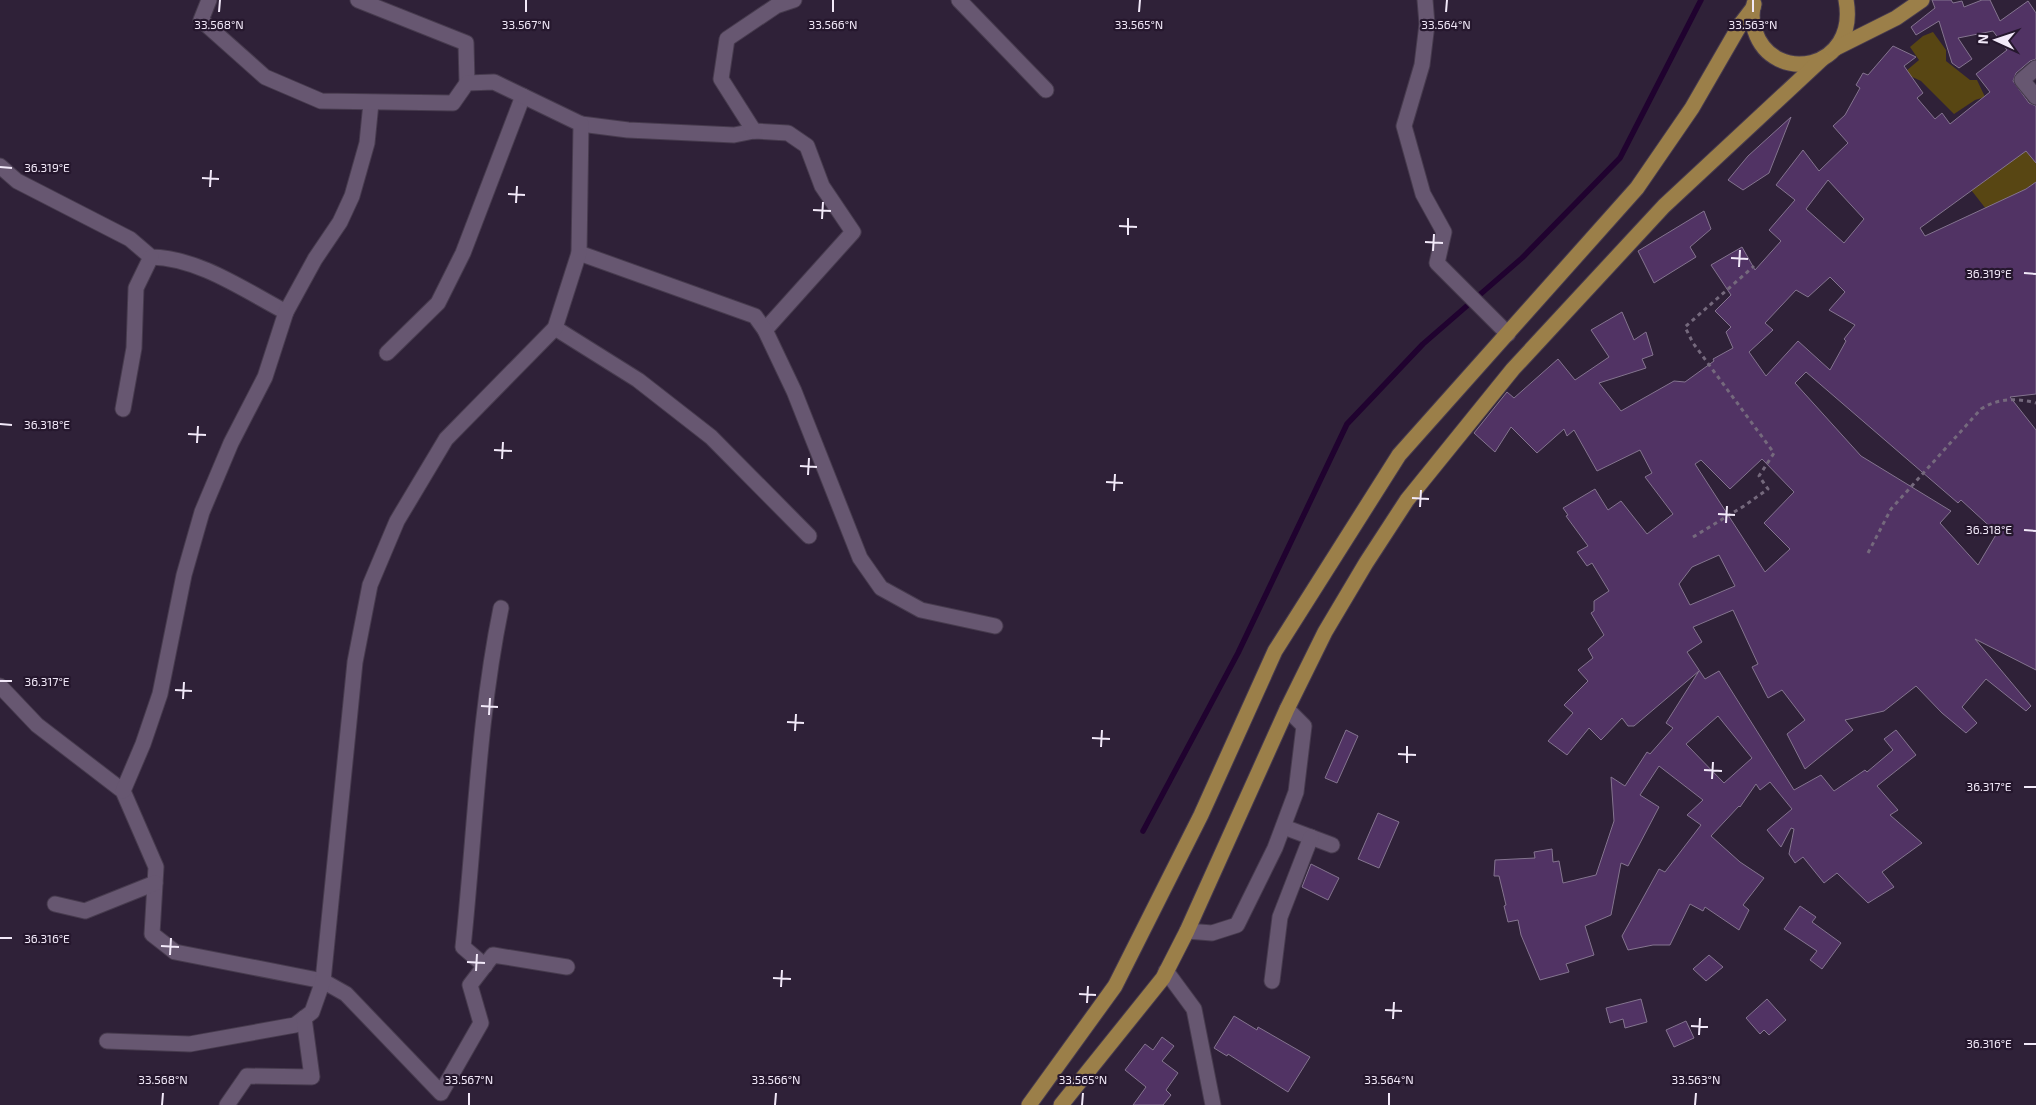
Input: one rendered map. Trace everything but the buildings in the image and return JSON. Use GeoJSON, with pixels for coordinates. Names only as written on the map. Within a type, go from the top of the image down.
{"type":"FeatureCollection","features":[{"type":"Feature","properties":{"kind":"main road"},"geometry":{"type":"LineString","coordinates":[[1836,48],[1843,38],[1848,25],[1846,0]]}},
{"type":"Feature","properties":{"kind":"main road"},"geometry":{"type":"LineString","coordinates":[[1061,1105],[1166,971],[1187,931],[1287,709],[1325,632],[1366,563],[1407,500],[1513,369],[1664,206],[1822,59],[1836,48],[1896,18],[1922,0]]}},
{"type":"Feature","properties":{"kind":"main road"},"geometry":{"type":"LineString","coordinates":[[1754,4],[1753,23],[1757,38],[1766,50],[1778,59],[1793,64],[1808,64],[1822,59]]}},
{"type":"Feature","properties":{"kind":"main road"},"geometry":{"type":"LineString","coordinates":[[1029,1105],[1115,986],[1200,815],[1275,651],[1399,455],[1637,188],[1692,108],[1754,4]]}},
{"type":"Feature","properties":{"kind":"street"},"geometry":{"type":"LineString","coordinates":[[209,0],[201,20],[266,78],[321,101],[453,103],[467,83],[466,43],[358,0]]}},
{"type":"Feature","properties":{"kind":"street"},"geometry":{"type":"LineString","coordinates":[[754,130],[721,79],[727,38],[776,6],[794,0]]}},
{"type":"Feature","properties":{"kind":"street"},"geometry":{"type":"LineString","coordinates":[[960,0],[1046,90]]}},
{"type":"Feature","properties":{"kind":"street"},"geometry":{"type":"LineString","coordinates":[[1425,0],[1427,24],[1422,65],[1404,126],[1423,194],[1444,232],[1437,263],[1508,334]]}},
{"type":"Feature","properties":{"kind":"street"},"geometry":{"type":"LineString","coordinates":[[2036,68],[2022,80],[2036,97]]}},
{"type":"Feature","properties":{"kind":"street"},"geometry":{"type":"LineString","coordinates":[[467,83],[494,82],[581,124],[628,130],[734,135],[754,130],[788,133],[806,146],[822,186],[853,232],[765,330]]}},
{"type":"Feature","properties":{"kind":"street"},"geometry":{"type":"LineString","coordinates":[[387,353],[438,303],[463,253],[523,96]]}},
{"type":"Feature","properties":{"kind":"street"},"geometry":{"type":"LineString","coordinates":[[123,792],[143,744],[160,694],[184,575],[202,512],[231,443],[265,377],[286,312],[315,259],[340,222],[352,196],[367,143],[372,103]]}},
{"type":"Feature","properties":{"kind":"street"},"geometry":{"type":"LineString","coordinates":[[107,1041],[190,1044],[295,1025],[312,1012],[323,981],[354,672],[370,585],[397,521],[446,439],[555,328],[579,253],[581,124]]}},
{"type":"Feature","properties":{"kind":"street"},"geometry":{"type":"LineString","coordinates":[[0,166],[17,181],[57,203],[130,238],[150,257],[166,257],[211,272],[286,312]]}},
{"type":"Feature","properties":{"kind":"street"},"geometry":{"type":"LineString","coordinates":[[579,253],[755,316],[765,330],[798,400],[860,558],[881,588],[921,610],[995,626]]}},
{"type":"Feature","properties":{"kind":"street"},"geometry":{"type":"LineString","coordinates":[[123,409],[134,348],[136,288],[150,257]]}},
{"type":"Feature","properties":{"kind":"street"},"geometry":{"type":"LineString","coordinates":[[555,328],[638,380],[711,437],[809,536]]}},
{"type":"Feature","properties":{"kind":"street"},"geometry":{"type":"LineString","coordinates":[[485,966],[463,947],[472,866],[478,764],[493,648],[501,608]]}},
{"type":"Feature","properties":{"kind":"street"},"geometry":{"type":"LineString","coordinates":[[0,686],[37,725],[123,792],[156,867],[152,934],[176,952],[323,981],[346,994],[441,1093],[482,1023],[470,985],[493,955],[567,967]]}},
{"type":"Feature","properties":{"kind":"street"},"geometry":{"type":"LineString","coordinates":[[1187,931],[1212,933],[1237,924],[1275,848],[1296,792],[1304,726],[1287,709]]}},
{"type":"Feature","properties":{"kind":"street"},"geometry":{"type":"LineString","coordinates":[[1284,827],[1332,845]]}},
{"type":"Feature","properties":{"kind":"street"},"geometry":{"type":"LineString","coordinates":[[1272,981],[1280,917],[1311,837]]}},
{"type":"Feature","properties":{"kind":"street"},"geometry":{"type":"LineString","coordinates":[[55,904],[85,911],[155,883]]}},
{"type":"Feature","properties":{"kind":"street"},"geometry":{"type":"LineString","coordinates":[[1166,971],[1194,1009],[1213,1105]]}},
{"type":"Feature","properties":{"kind":"street"},"geometry":{"type":"LineString","coordinates":[[227,1105],[246,1076],[312,1077],[304,1018]]}},
{"type":"Feature","properties":{"kind":"path"},"geometry":{"type":"LineString","coordinates":[[1693,537],[1768,489],[1759,476],[1774,453],[1693,343],[1685,328],[1754,266]]}},
{"type":"Feature","properties":{"kind":"path"},"geometry":{"type":"LineString","coordinates":[[1868,553],[1891,509],[1981,409],[1992,402],[2021,399],[2036,403]]}},
{"type":"Feature","properties":{"kind":"shaded area"},"geometry":{"type":"Polygon","coordinates":[[[1933,32],[1946,50],[1946,61],[1970,80],[1977,80],[1985,97],[1975,100],[1954,114],[1921,81],[1908,75],[1906,71],[1919,60],[1910,47],[1923,36],[1933,32]]]}},
{"type":"Feature","properties":{"kind":"shaded area"},"geometry":{"type":"Polygon","coordinates":[[[2026,151],[2033,160],[2036,158],[2036,182],[2018,194],[1986,209],[1968,186],[2026,151]]]}},
{"type":"Feature","properties":{"kind":"waterway"},"geometry":{"type":"LineString","coordinates":[[1143,831],[1238,653],[1347,424],[1423,344],[1522,258],[1620,158],[1701,0]]}}]}
